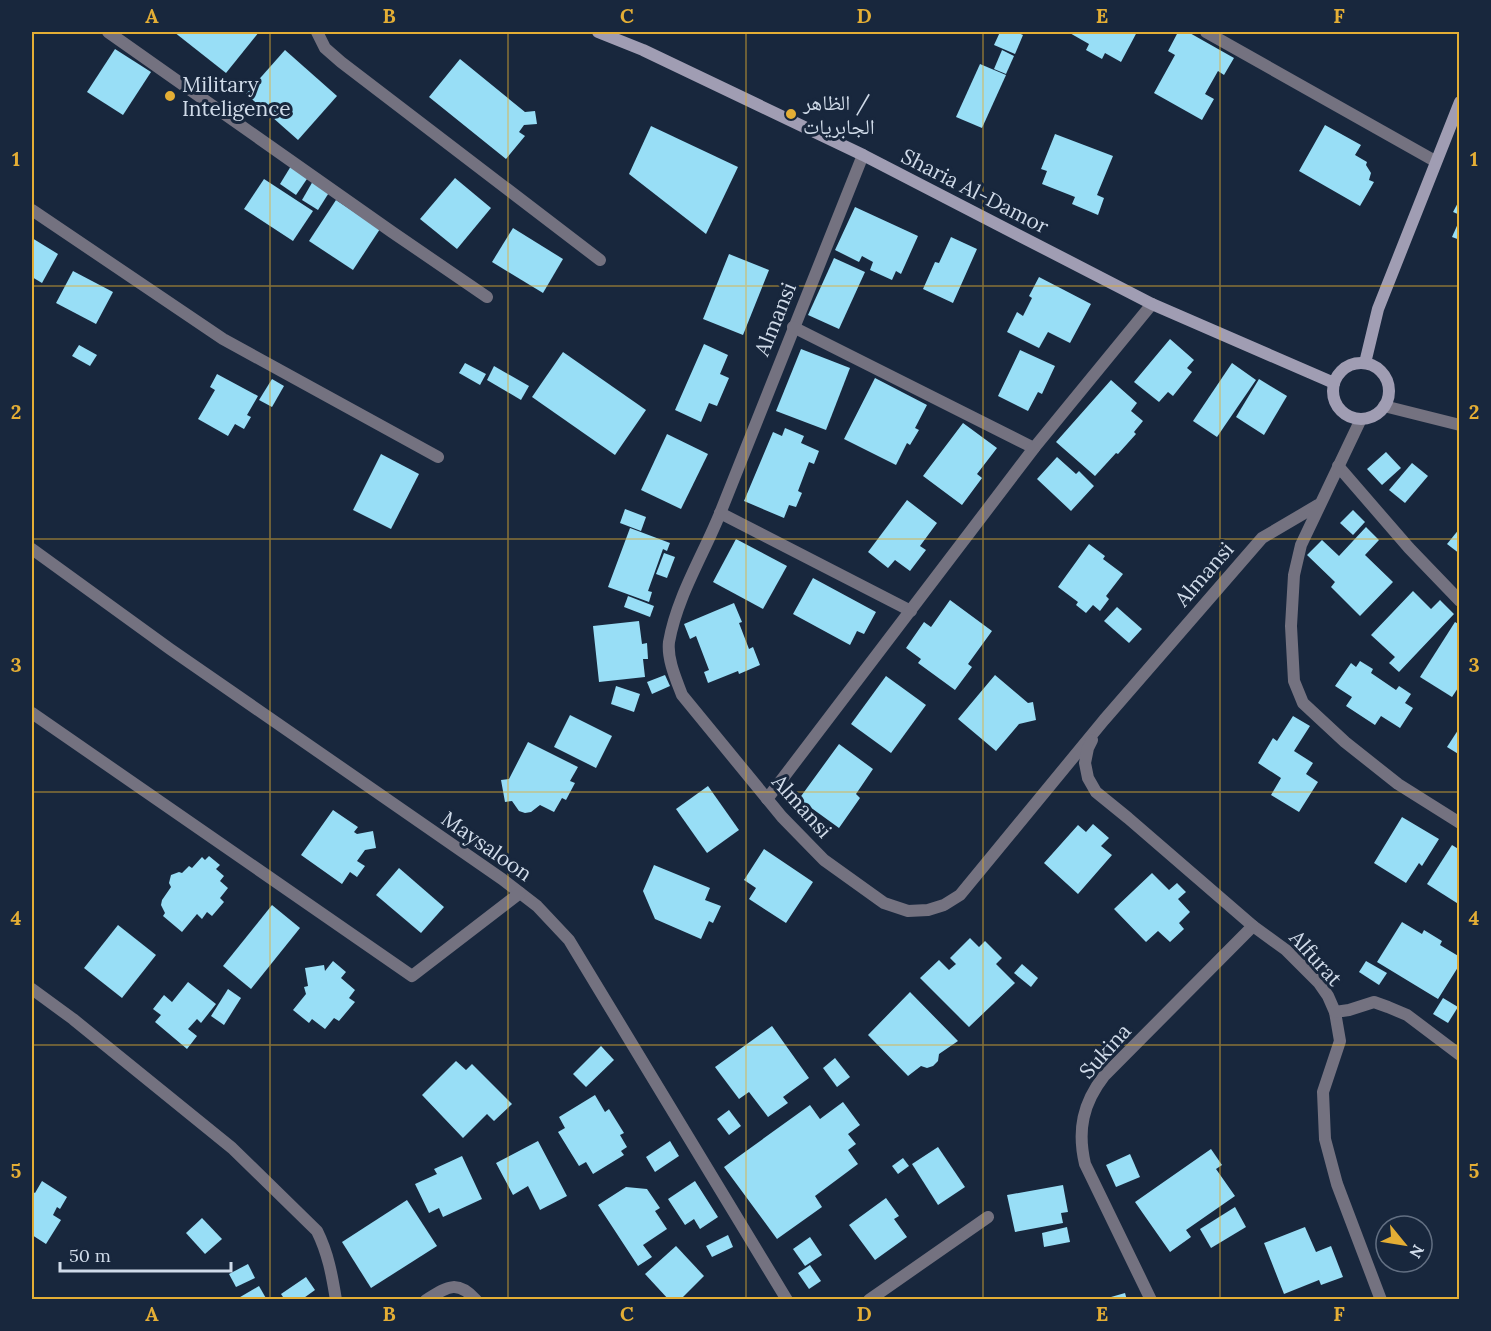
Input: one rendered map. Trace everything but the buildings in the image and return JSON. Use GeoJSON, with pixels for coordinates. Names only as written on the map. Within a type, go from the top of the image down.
{"type":"FeatureCollection","features":[{"type":"Feature","properties":{"kind":"street"},"geometry":{"type":"LineString","coordinates":[[108,32],[487,297]]}},
{"type":"Feature","properties":{"kind":"street"},"geometry":{"type":"LineString","coordinates":[[317,32],[325,48],[341,62],[600,260]]}},
{"type":"Feature","properties":{"kind":"street","name":"Sharia Al-Damor"},"geometry":{"type":"LineString","coordinates":[[598,32],[626,37],[863,155],[1152,304],[1334,383]]}},
{"type":"Feature","properties":{"kind":"street"},"geometry":{"type":"LineString","coordinates":[[1206,32],[1435,161]]}},
{"type":"Feature","properties":{"kind":"street"},"geometry":{"type":"LineString","coordinates":[[1365,363],[1378,309],[1460,102]]}},
{"type":"Feature","properties":{"kind":"street","name":"Almansi"},"geometry":{"type":"LineString","coordinates":[[863,155],[720,513],[674,617],[669,645],[674,674],[682,695],[767,799],[824,860],[884,903],[908,911],[928,910],[944,905],[960,895],[1104,720],[1262,538],[1318,505]]}},
{"type":"Feature","properties":{"kind":"street"},"geometry":{"type":"LineString","coordinates":[[32,210],[223,339],[438,458]]}},
{"type":"Feature","properties":{"kind":"street"},"geometry":{"type":"LineString","coordinates":[[767,799],[1034,448],[1152,304]]}},
{"type":"Feature","properties":{"kind":"street"},"geometry":{"type":"LineString","coordinates":[[793,327],[1034,448]]}},
{"type":"Feature","properties":{"kind":"street"},"geometry":{"type":"LineString","coordinates":[[1356,363],[1365,363],[1382,372],[1389,389],[1388,398],[1378,413],[1361,419],[1344,413],[1338,406],[1334,398],[1334,383],[1340,372],[1347,367],[1356,363]]}},
{"type":"Feature","properties":{"kind":"street"},"geometry":{"type":"LineString","coordinates":[[1384,406],[1460,425]]}},
{"type":"Feature","properties":{"kind":"street"},"geometry":{"type":"LineString","coordinates":[[1361,419],[1318,505],[1301,545],[1294,575],[1291,626],[1294,681],[1311,712],[1345,742],[1398,783],[1460,823]]}},
{"type":"Feature","properties":{"kind":"street"},"geometry":{"type":"LineString","coordinates":[[1338,466],[1409,548],[1460,601]]}},
{"type":"Feature","properties":{"kind":"street"},"geometry":{"type":"LineString","coordinates":[[720,513],[911,611]]}},
{"type":"Feature","properties":{"kind":"street","name":"Maysaloon"},"geometry":{"type":"LineString","coordinates":[[32,549],[170,649],[537,906],[569,940],[787,1299]]}},
{"type":"Feature","properties":{"kind":"street"},"geometry":{"type":"LineString","coordinates":[[32,713],[412,976],[520,893]]}},
{"type":"Feature","properties":{"kind":"street","name":"Alfurat"},"geometry":{"type":"LineString","coordinates":[[1104,720],[1086,756],[1088,778],[1096,792],[1253,926],[1270,937],[1299,962],[1323,989],[1335,1012],[1340,1041],[1323,1092],[1325,1139],[1337,1184],[1381,1299]]}},
{"type":"Feature","properties":{"kind":"street","name":"Sukina"},"geometry":{"type":"LineString","coordinates":[[1151,1299],[1085,1164],[1082,1149],[1083,1118],[1087,1102],[1104,1076],[1253,926]]}},
{"type":"Feature","properties":{"kind":"street"},"geometry":{"type":"LineString","coordinates":[[32,989],[232,1148],[317,1231],[330,1264],[336,1299]]}},
{"type":"Feature","properties":{"kind":"street"},"geometry":{"type":"LineString","coordinates":[[1335,1012],[1374,1002],[1388,1006],[1407,1015],[1460,1055]]}},
{"type":"Feature","properties":{"kind":"street"},"geometry":{"type":"LineString","coordinates":[[868,1299],[988,1217]]}},
{"type":"Feature","properties":{"kind":"street"},"geometry":{"type":"LineString","coordinates":[[426,1299],[444,1288],[454,1286],[463,1288],[476,1299]]}},
{"type":"Feature","properties":{"kind":"place","name":"Military Inteligence"},"geometry":{"type":"Point","coordinates":[170,96]}},
{"type":"Feature","properties":{"kind":"place","name":"الظاهر / الجابريات"},"geometry":{"type":"Point","coordinates":[791,114]}}]}
